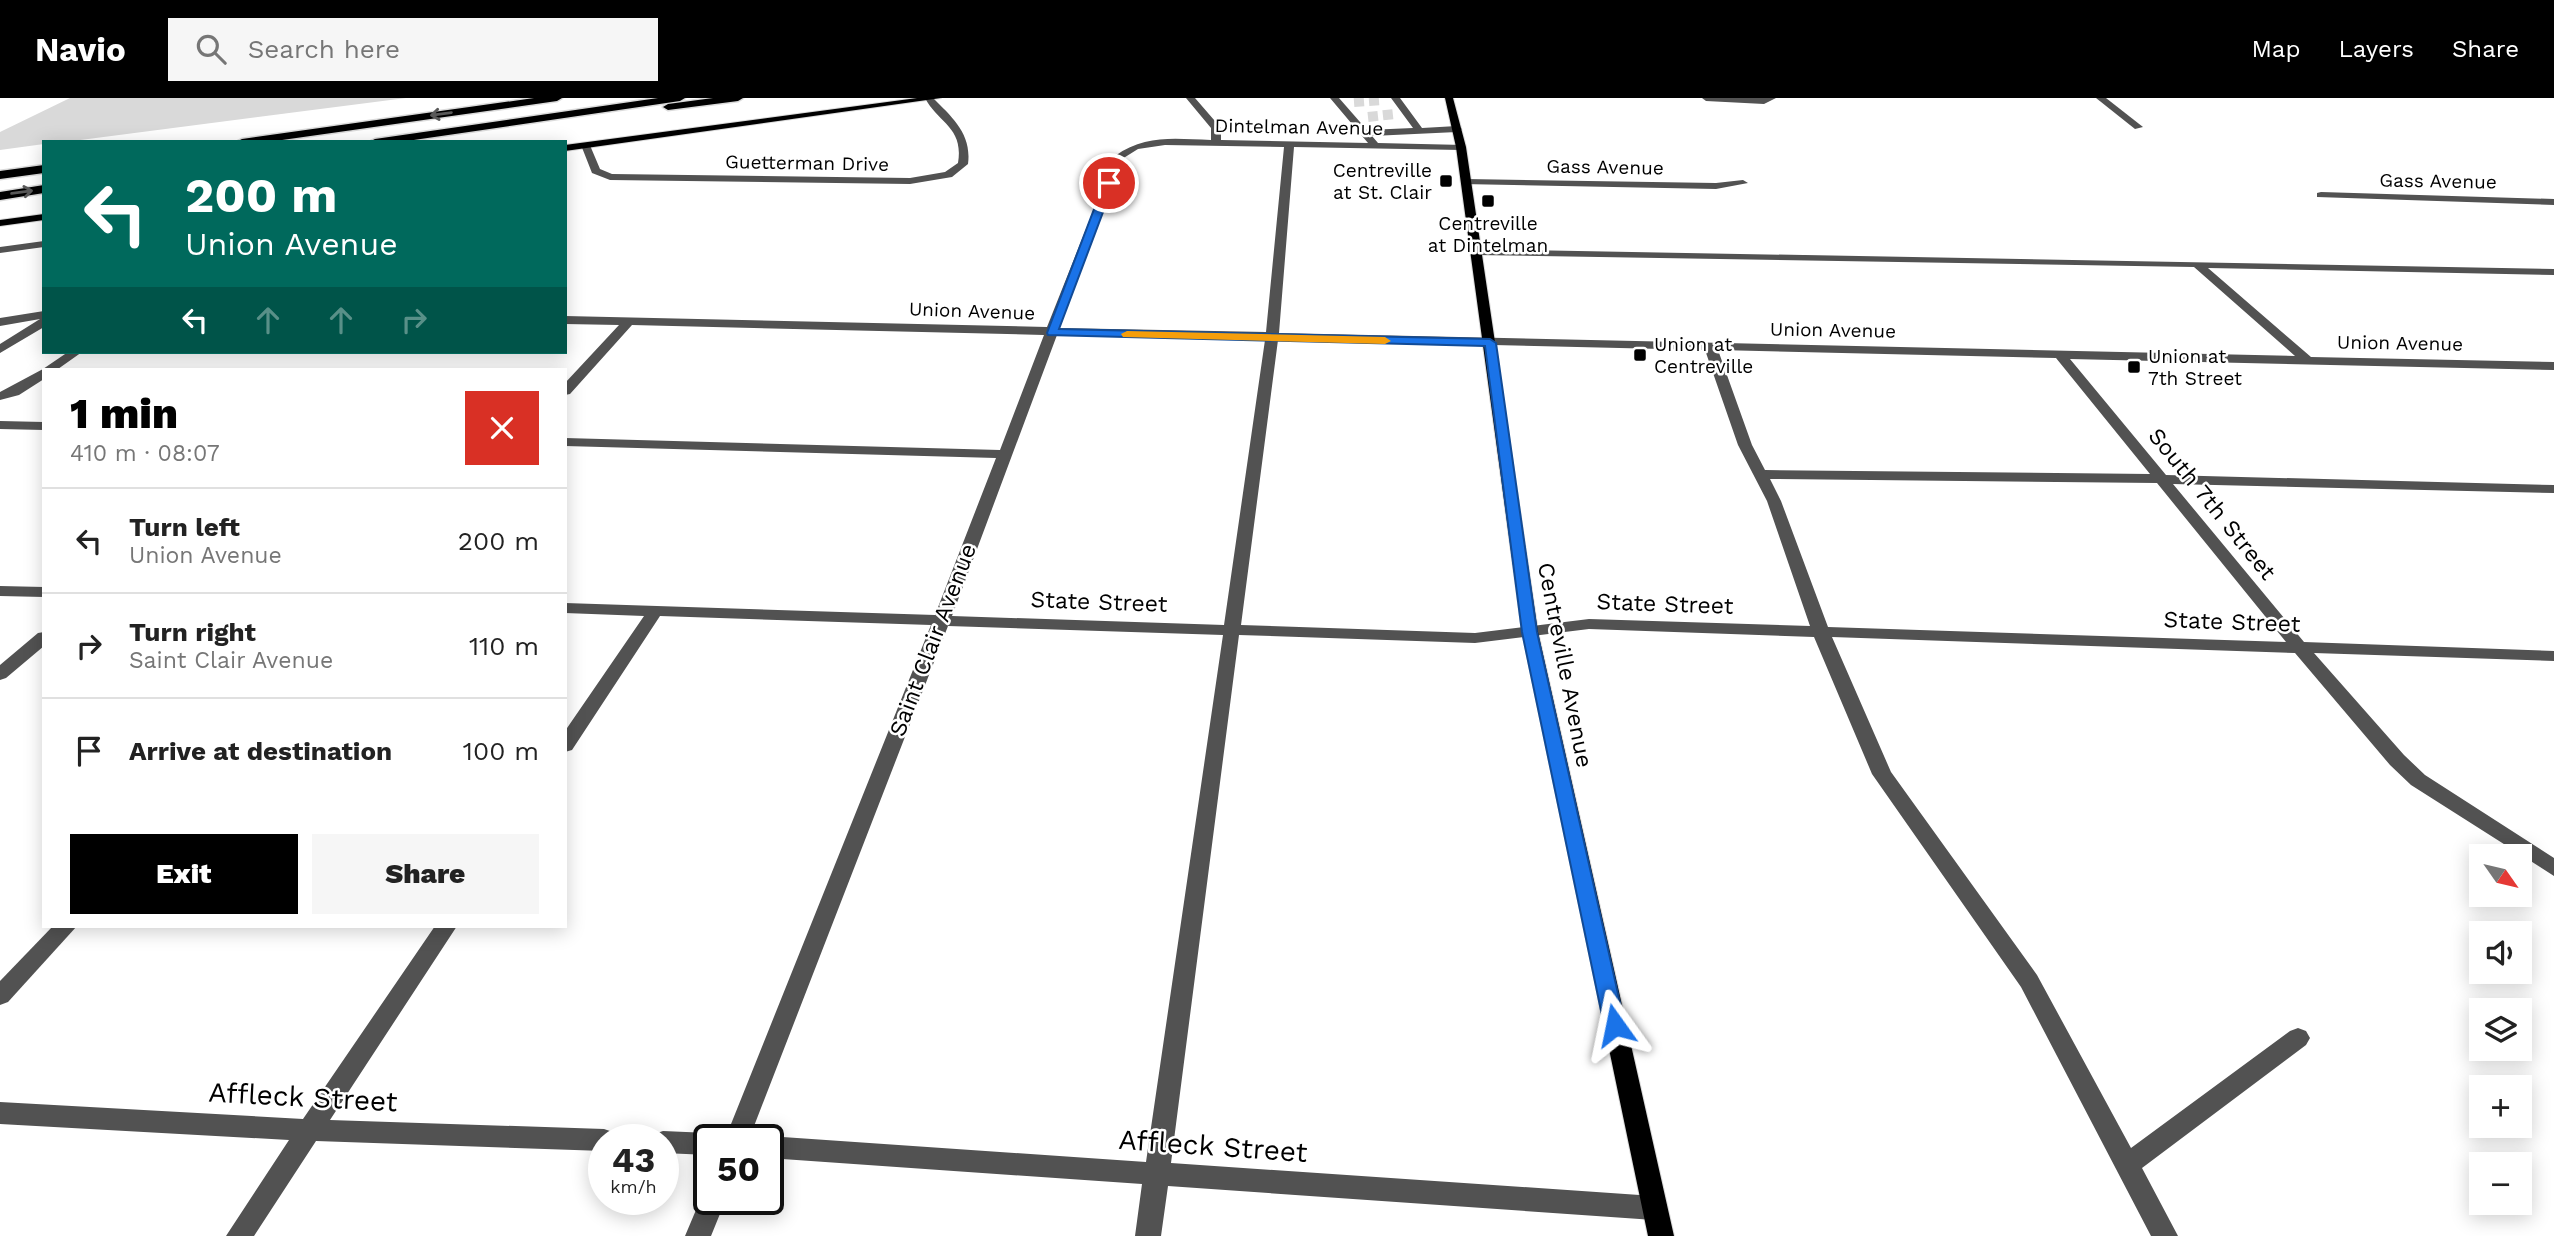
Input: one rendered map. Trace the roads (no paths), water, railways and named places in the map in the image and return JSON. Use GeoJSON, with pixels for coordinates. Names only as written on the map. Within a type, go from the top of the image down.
{"type":"FeatureCollection","features":[{"type":"Feature","properties":{"kind":"highway"},"geometry":{"type":"LineString","coordinates":[[524,103],[545,98]]}},
{"type":"Feature","properties":{"kind":"highway"},"geometry":{"type":"LineString","coordinates":[[256,140],[557,98]]}},
{"type":"Feature","properties":{"kind":"highway"},"geometry":{"type":"LineString","coordinates":[[389,140],[680,98]]}},
{"type":"Feature","properties":{"kind":"highway"},"geometry":{"type":"LineString","coordinates":[[495,125],[550,122],[738,98]]}},
{"type":"Feature","properties":{"kind":"highway"},"geometry":{"type":"LineString","coordinates":[[0,175],[42,169]]}},
{"type":"Feature","properties":{"kind":"highway"},"geometry":{"type":"LineString","coordinates":[[0,195],[42,189]]}},
{"type":"Feature","properties":{"kind":"main road"},"geometry":{"type":"LineString","coordinates":[[567,148],[936,98]]}},
{"type":"Feature","properties":{"kind":"main road","name":"Centreville Avenue"},"geometry":{"type":"LineString","coordinates":[[1452,100],[1490,343],[1530,632],[1661,1236]]}},
{"type":"Feature","properties":{"kind":"main road"},"geometry":{"type":"LineString","coordinates":[[0,223],[42,218]]}},
{"type":"Feature","properties":{"kind":"street"},"geometry":{"type":"LineString","coordinates":[[1190,98],[1216,128],[1216,143]]}},
{"type":"Feature","properties":{"kind":"street"},"geometry":{"type":"LineString","coordinates":[[1706,98],[1765,101],[1772,98]]}},
{"type":"Feature","properties":{"kind":"street"},"geometry":{"type":"LineString","coordinates":[[2100,98],[2138,127]]}},
{"type":"Feature","properties":{"kind":"street","name":"Guetterman Drive"},"geometry":{"type":"LineString","coordinates":[[586,145],[596,171],[610,177],[910,181],[948,175],[963,164],[967,150],[958,131],[929,99]]}},
{"type":"Feature","properties":{"kind":"street"},"geometry":{"type":"LineString","coordinates":[[1396,104],[1418,129]]}},
{"type":"Feature","properties":{"kind":"street"},"geometry":{"type":"LineString","coordinates":[[1343,108],[1361,109],[1343,108]]}},
{"type":"Feature","properties":{"kind":"street"},"geometry":{"type":"LineString","coordinates":[[1343,108],[1374,145]]}},
{"type":"Feature","properties":{"kind":"street"},"geometry":{"type":"LineString","coordinates":[[1366,133],[1457,129]]}},
{"type":"Feature","properties":{"kind":"street","name":"Dintelman Avenue"},"geometry":{"type":"LineString","coordinates":[[1135,146],[1165,142],[1461,146]]}},
{"type":"Feature","properties":{"kind":"street"},"geometry":{"type":"LineString","coordinates":[[1148,1236],[1272,338],[1289,144]]}},
{"type":"Feature","properties":{"kind":"street","name":"Saint Clair Avenue"},"geometry":{"type":"LineString","coordinates":[[743,1124],[942,619],[1118,158],[1135,146]]}},
{"type":"Feature","properties":{"kind":"street","name":"Gass Avenue"},"geometry":{"type":"LineString","coordinates":[[1466,182],[1716,186],[1742,183]]}},
{"type":"Feature","properties":{"kind":"street","name":"Gass Avenue"},"geometry":{"type":"LineString","coordinates":[[2321,195],[2554,202]]}},
{"type":"Feature","properties":{"kind":"street"},"geometry":{"type":"LineString","coordinates":[[0,250],[42,244]]}},
{"type":"Feature","properties":{"kind":"street"},"geometry":{"type":"LineString","coordinates":[[1476,252],[2554,272]]}},
{"type":"Feature","properties":{"kind":"street"},"geometry":{"type":"LineString","coordinates":[[2197,264],[2307,360]]}},
{"type":"Feature","properties":{"kind":"street"},"geometry":{"type":"LineString","coordinates":[[0,322],[42,315]]}},
{"type":"Feature","properties":{"kind":"street","name":"Union Avenue"},"geometry":{"type":"LineString","coordinates":[[567,320],[2554,366]]}},
{"type":"Feature","properties":{"kind":"street"},"geometry":{"type":"LineString","coordinates":[[567,389],[629,321]]}},
{"type":"Feature","properties":{"kind":"street"},"geometry":{"type":"LineString","coordinates":[[0,349],[42,324]]}},
{"type":"Feature","properties":{"kind":"street"},"geometry":{"type":"LineString","coordinates":[[1710,347],[1745,445],[1774,501],[1821,632],[1882,774],[2029,981],[2165,1236]]}},
{"type":"Feature","properties":{"kind":"street"},"geometry":{"type":"LineString","coordinates":[[51,368],[73,354]]}},
{"type":"Feature","properties":{"kind":"street","name":"South 7th Street"},"geometry":{"type":"LineString","coordinates":[[2059,354],[2299,647],[2397,760],[2418,780],[2554,868]]}},
{"type":"Feature","properties":{"kind":"street"},"geometry":{"type":"LineString","coordinates":[[0,396],[14,392],[42,374]]}},
{"type":"Feature","properties":{"kind":"street"},"geometry":{"type":"LineString","coordinates":[[0,425],[42,426]]}},
{"type":"Feature","properties":{"kind":"street"},"geometry":{"type":"LineString","coordinates":[[567,442],[1005,454]]}},
{"type":"Feature","properties":{"kind":"street"},"geometry":{"type":"LineString","coordinates":[[1759,474],[2162,479],[2554,489]]}},
{"type":"Feature","properties":{"kind":"street"},"geometry":{"type":"LineString","coordinates":[[0,591],[42,592]]}},
{"type":"Feature","properties":{"kind":"street","name":"State Street"},"geometry":{"type":"LineString","coordinates":[[567,608],[1475,638],[1589,624],[2554,656]]}},
{"type":"Feature","properties":{"kind":"street"},"geometry":{"type":"LineString","coordinates":[[567,744],[655,611]]}},
{"type":"Feature","properties":{"kind":"street"},"geometry":{"type":"LineString","coordinates":[[0,674],[42,639]]}},
{"type":"Feature","properties":{"kind":"street"},"geometry":{"type":"LineString","coordinates":[[0,996],[64,928]]}},
{"type":"Feature","properties":{"kind":"street"},"geometry":{"type":"LineString","coordinates":[[239,1236],[445,928]]}},
{"type":"Feature","properties":{"kind":"street"},"geometry":{"type":"LineString","coordinates":[[2127,1165],[2298,1038]]}},
{"type":"Feature","properties":{"kind":"street","name":"Affleck Street"},"geometry":{"type":"LineString","coordinates":[[0,1113],[311,1130],[588,1139]]}},
{"type":"Feature","properties":{"kind":"street","name":"Affleck Street"},"geometry":{"type":"LineString","coordinates":[[784,1148],[1654,1208]]}},
{"type":"Feature","properties":{"kind":"street"},"geometry":{"type":"LineString","coordinates":[[698,1236],[707,1215]]}},
{"type":"Feature","properties":{"kind":"tunnel"},"geometry":{"type":"LineString","coordinates":[[1354,102],[1381,100]]}},
{"type":"Feature","properties":{"kind":"tunnel"},"geometry":{"type":"LineString","coordinates":[[1368,117],[1395,114]]}},
{"type":"Feature","properties":{"kind":"place","name":"Centreville at St. Clair"},"geometry":{"type":"Point","coordinates":[1446,181]}},
{"type":"Feature","properties":{"kind":"place","name":"Centreville at Dintelman"},"geometry":{"type":"Point","coordinates":[1488,201]}},
{"type":"Feature","properties":{"kind":"place","name":"Union at Centreville"},"geometry":{"type":"Point","coordinates":[1640,355]}},
{"type":"Feature","properties":{"kind":"place","name":"Union at 7th Street"},"geometry":{"type":"Point","coordinates":[2134,367]}}]}
